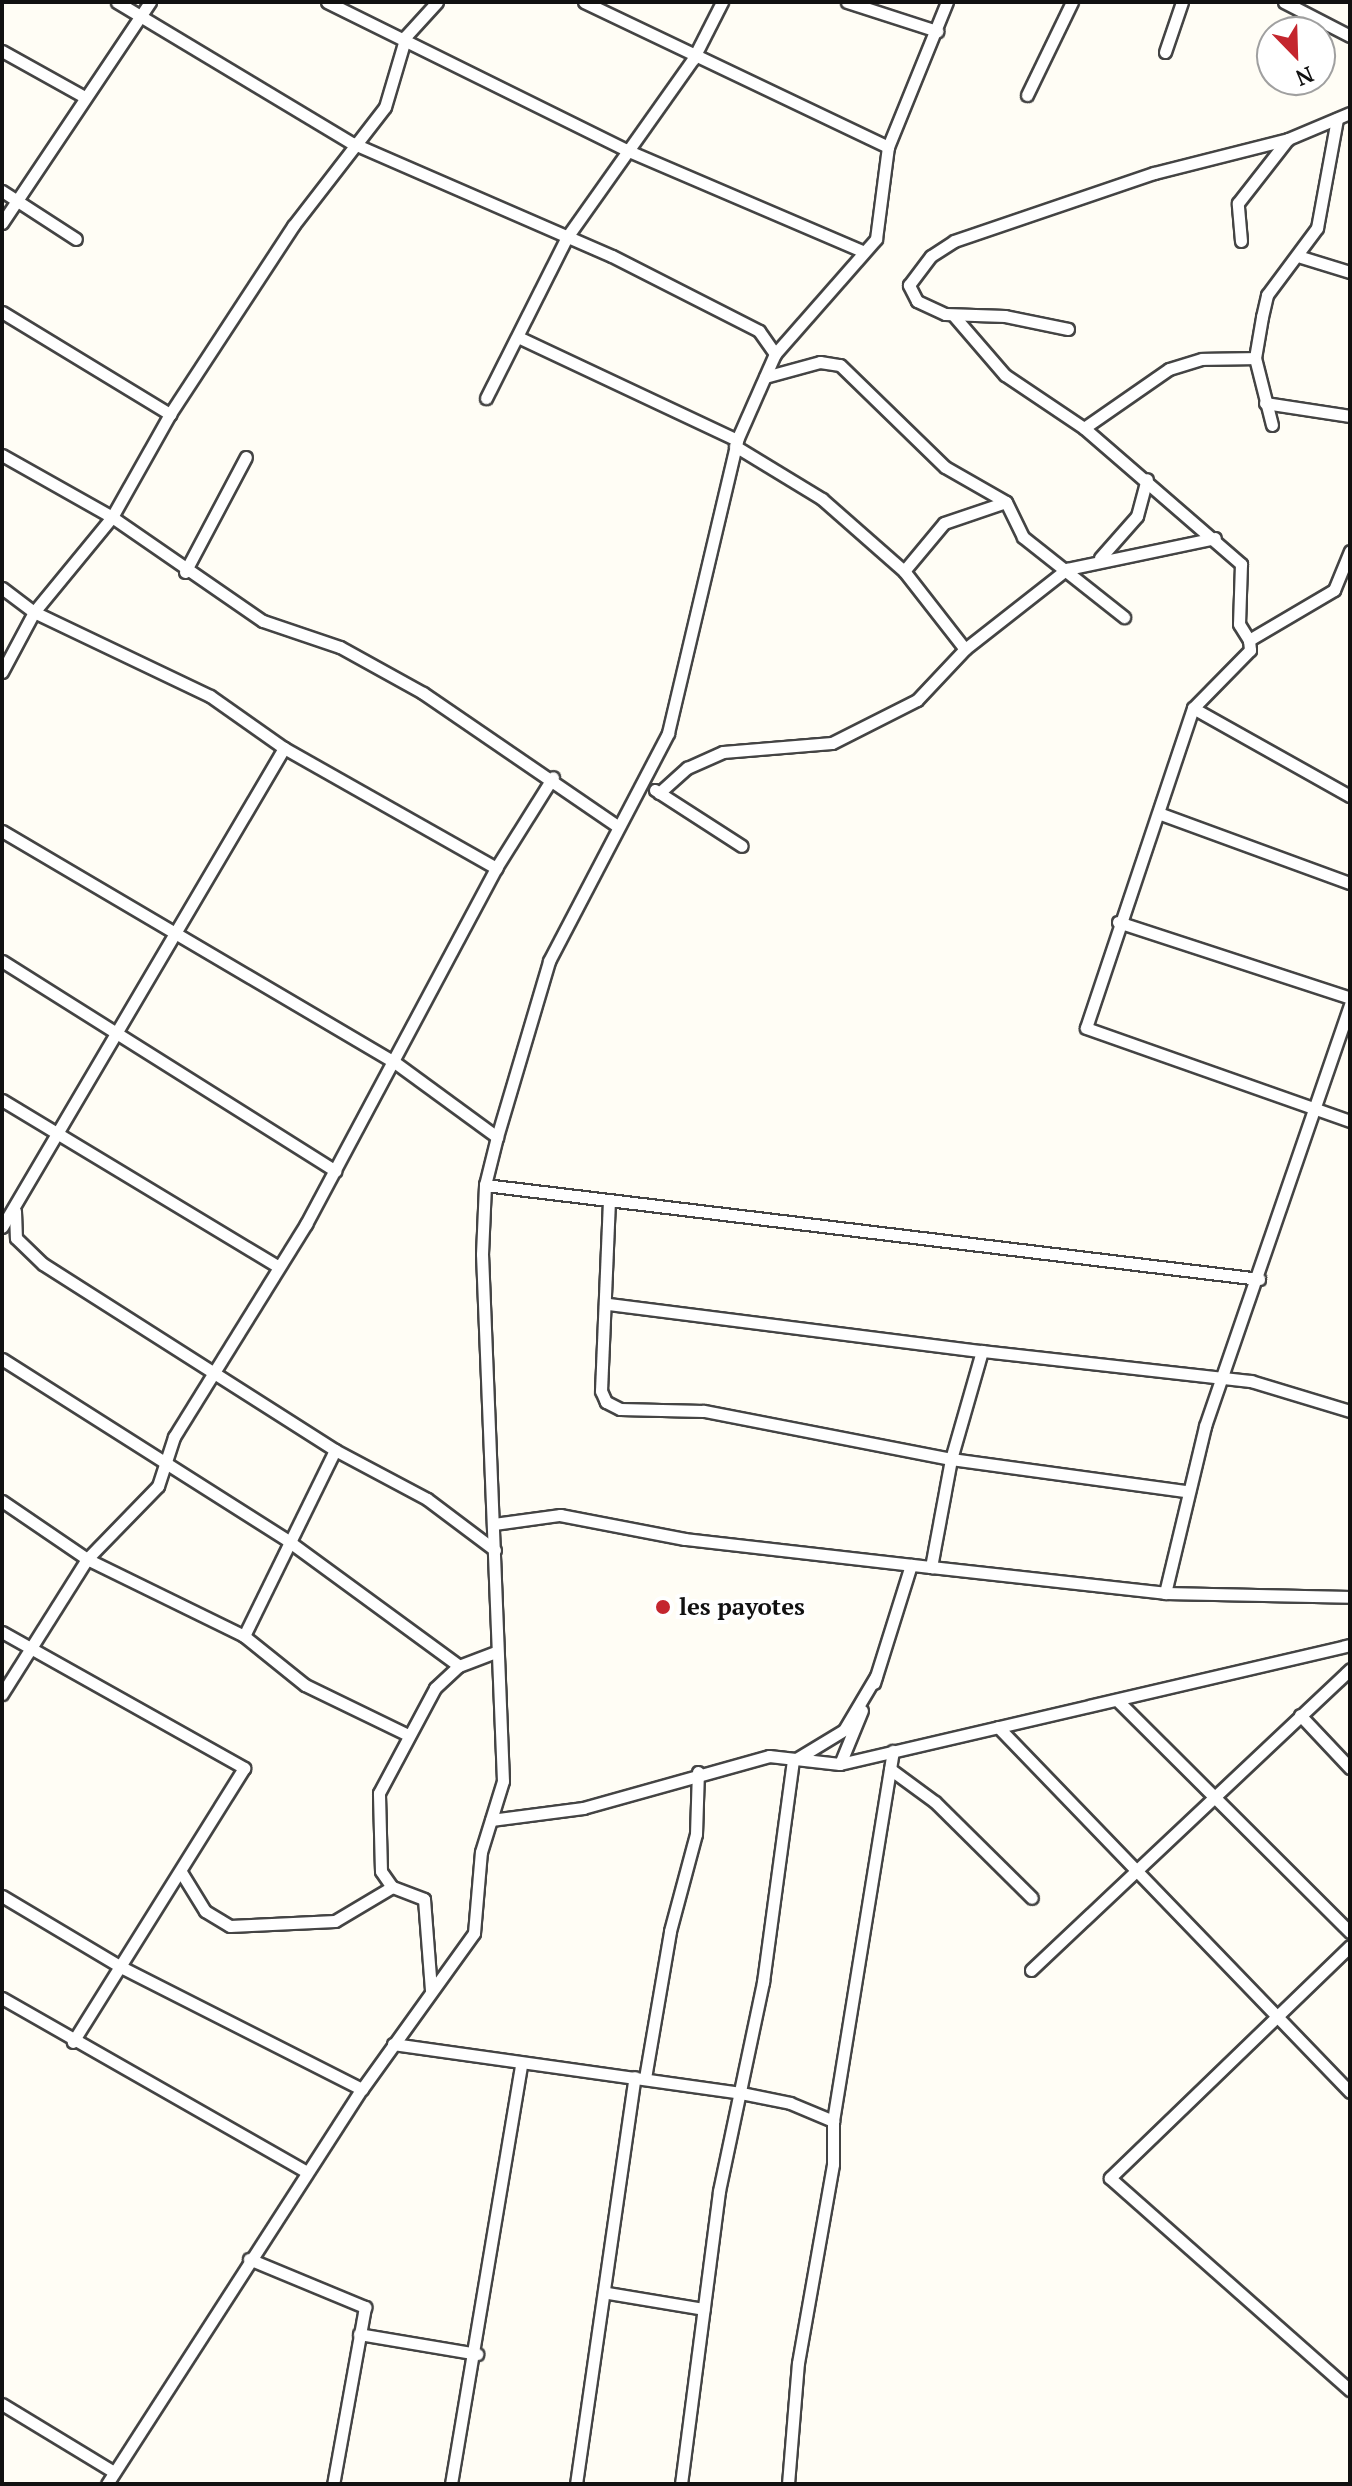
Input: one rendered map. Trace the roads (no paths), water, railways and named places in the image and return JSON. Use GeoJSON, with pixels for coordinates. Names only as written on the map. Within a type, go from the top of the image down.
{"type":"FeatureCollection","features":[{"type":"Feature","properties":{"kind":"street"},"geometry":{"type":"LineString","coordinates":[[117,2],[144,15],[352,143],[567,237],[759,331],[775,354]]}},
{"type":"Feature","properties":{"kind":"street"},"geometry":{"type":"LineString","coordinates":[[2,223],[83,96],[144,15],[150,2]]}},
{"type":"Feature","properties":{"kind":"street"},"geometry":{"type":"LineString","coordinates":[[327,2],[406,36],[624,149],[864,252]]}},
{"type":"Feature","properties":{"kind":"street"},"geometry":{"type":"LineString","coordinates":[[2,672],[34,612],[112,517],[170,414],[352,143],[385,107],[406,36],[437,2]]}},
{"type":"Feature","properties":{"kind":"street"},"geometry":{"type":"LineString","coordinates":[[584,2],[693,59],[888,147]]}},
{"type":"Feature","properties":{"kind":"street"},"geometry":{"type":"LineString","coordinates":[[486,398],[567,237],[624,149],[693,59],[722,2]]}},
{"type":"Feature","properties":{"kind":"street"},"geometry":{"type":"LineString","coordinates":[[847,2],[937,31]]}},
{"type":"Feature","properties":{"kind":"street"},"geometry":{"type":"LineString","coordinates":[[107,2484],[249,2259],[362,2089],[474,1933],[481,1852],[503,1781],[495,1652],[495,1550],[482,1254],[485,1185],[549,961],[617,826],[645,783],[684,682],[736,443],[775,354],[864,252],[880,227],[888,147],[947,2]]}},
{"type":"Feature","properties":{"kind":"street"},"geometry":{"type":"LineString","coordinates":[[1027,95],[1072,2]]}},
{"type":"Feature","properties":{"kind":"street"},"geometry":{"type":"LineString","coordinates":[[1165,52],[1182,2]]}},
{"type":"Feature","properties":{"kind":"street"},"geometry":{"type":"LineString","coordinates":[[1284,2],[1350,36]]}},
{"type":"Feature","properties":{"kind":"street"},"geometry":{"type":"LineString","coordinates":[[2,51],[83,96]]}},
{"type":"Feature","properties":{"kind":"street"},"geometry":{"type":"LineString","coordinates":[[1068,329],[1005,316],[954,316],[929,310],[909,285],[931,256],[954,241],[1154,173],[1288,139],[1350,113]]}},
{"type":"Feature","properties":{"kind":"street"},"geometry":{"type":"LineString","coordinates":[[1272,425],[1255,358],[1267,295],[1301,257],[1326,201],[1337,119]]}},
{"type":"Feature","properties":{"kind":"street"},"geometry":{"type":"LineString","coordinates":[[1241,241],[1238,203],[1288,139]]}},
{"type":"Feature","properties":{"kind":"street"},"geometry":{"type":"LineString","coordinates":[[2,191],[76,239]]}},
{"type":"Feature","properties":{"kind":"street"},"geometry":{"type":"LineString","coordinates":[[1301,257],[1350,272]]}},
{"type":"Feature","properties":{"kind":"street"},"geometry":{"type":"LineString","coordinates":[[2,312],[170,414]]}},
{"type":"Feature","properties":{"kind":"street"},"geometry":{"type":"LineString","coordinates":[[954,316],[1005,375],[1084,428],[1147,479],[1215,538],[1244,571],[1239,624],[1249,640],[1250,650],[1193,708],[1161,814],[1118,922],[1086,1028],[1350,1121]]}},
{"type":"Feature","properties":{"kind":"street"},"geometry":{"type":"LineString","coordinates":[[518,337],[736,443],[822,499],[904,571],[965,649]]}},
{"type":"Feature","properties":{"kind":"street"},"geometry":{"type":"LineString","coordinates":[[1084,428],[1169,369],[1202,359],[1255,358]]}},
{"type":"Feature","properties":{"kind":"street"},"geometry":{"type":"LineString","coordinates":[[765,377],[820,362],[840,365],[945,467],[1006,502],[1023,537],[1124,617]]}},
{"type":"Feature","properties":{"kind":"street"},"geometry":{"type":"LineString","coordinates":[[1265,403],[1350,416]]}},
{"type":"Feature","properties":{"kind":"street"},"geometry":{"type":"LineString","coordinates":[[2,455],[112,517],[185,572],[263,621],[340,647],[409,685],[553,777],[617,826]]}},
{"type":"Feature","properties":{"kind":"street"},"geometry":{"type":"LineString","coordinates":[[185,572],[246,457]]}},
{"type":"Feature","properties":{"kind":"street"},"geometry":{"type":"LineString","coordinates":[[1100,558],[1137,516],[1147,479]]}},
{"type":"Feature","properties":{"kind":"street"},"geometry":{"type":"LineString","coordinates":[[904,571],[944,523],[1006,502]]}},
{"type":"Feature","properties":{"kind":"street"},"geometry":{"type":"LineString","coordinates":[[659,793],[694,763],[723,752],[832,743],[917,700],[965,649],[1067,569],[1100,558],[1215,538]]}},
{"type":"Feature","properties":{"kind":"street"},"geometry":{"type":"LineString","coordinates":[[1249,640],[1334,590],[1350,551]]}},
{"type":"Feature","properties":{"kind":"street"},"geometry":{"type":"LineString","coordinates":[[2,588],[34,612],[210,696],[284,748],[496,868]]}},
{"type":"Feature","properties":{"kind":"street"},"geometry":{"type":"LineString","coordinates":[[1193,708],[1350,796]]}},
{"type":"Feature","properties":{"kind":"street"},"geometry":{"type":"LineString","coordinates":[[2,1227],[15,1211],[117,1030],[175,937],[284,748]]}},
{"type":"Feature","properties":{"kind":"street"},"geometry":{"type":"LineString","coordinates":[[2,1694],[32,1652],[87,1559],[141,1510],[168,1464],[174,1437],[240,1337],[275,1265],[335,1171],[496,868],[553,777]]}},
{"type":"Feature","properties":{"kind":"street"},"geometry":{"type":"LineString","coordinates":[[645,783],[742,846]]}},
{"type":"Feature","properties":{"kind":"street"},"geometry":{"type":"LineString","coordinates":[[1161,814],[1350,883]]}},
{"type":"Feature","properties":{"kind":"street"},"geometry":{"type":"LineString","coordinates":[[2,831],[175,937],[393,1061],[497,1137]]}},
{"type":"Feature","properties":{"kind":"street"},"geometry":{"type":"LineString","coordinates":[[1118,922],[1350,1001],[1312,1107],[1259,1279],[1221,1379],[1185,1491],[1165,1593]]}},
{"type":"Feature","properties":{"kind":"street"},"geometry":{"type":"LineString","coordinates":[[2,961],[117,1030],[335,1171]]}},
{"type":"Feature","properties":{"kind":"street"},"geometry":{"type":"LineString","coordinates":[[2,1100],[275,1265]]}},
{"type":"Feature","properties":{"kind":"street"},"geometry":{"type":"LineString","coordinates":[[485,1185],[1259,1279]]}},
{"type":"Feature","properties":{"kind":"street"},"geometry":{"type":"LineString","coordinates":[[609,1200],[608,1304],[601,1391],[606,1402],[620,1409],[703,1411],[951,1459],[1185,1491]]}},
{"type":"Feature","properties":{"kind":"street"},"geometry":{"type":"LineString","coordinates":[[15,1211],[16,1238],[28,1253],[335,1450],[427,1499],[495,1550]]}},
{"type":"Feature","properties":{"kind":"street"},"geometry":{"type":"LineString","coordinates":[[608,1304],[1221,1379],[1350,1411]]}},
{"type":"Feature","properties":{"kind":"street"},"geometry":{"type":"LineString","coordinates":[[931,1567],[951,1459],[982,1351]]}},
{"type":"Feature","properties":{"kind":"street"},"geometry":{"type":"LineString","coordinates":[[2,1359],[287,1540],[459,1666]]}},
{"type":"Feature","properties":{"kind":"street"},"geometry":{"type":"LineString","coordinates":[[244,1636],[287,1540],[335,1450]]}},
{"type":"Feature","properties":{"kind":"street"},"geometry":{"type":"LineString","coordinates":[[2,1501],[87,1559],[244,1636],[305,1685],[406,1734]]}},
{"type":"Feature","properties":{"kind":"street"},"geometry":{"type":"LineString","coordinates":[[494,1524],[560,1515],[685,1539],[1165,1593],[1350,1597]]}},
{"type":"Feature","properties":{"kind":"street"},"geometry":{"type":"LineString","coordinates":[[840,1764],[876,1676],[911,1565]]}},
{"type":"Feature","properties":{"kind":"street"},"geometry":{"type":"LineString","coordinates":[[2,1632],[32,1652],[244,1768],[123,1968],[73,2042]]}},
{"type":"Feature","properties":{"kind":"street"},"geometry":{"type":"LineString","coordinates":[[491,1820],[583,1808],[698,1772],[769,1756],[840,1764],[1119,1702],[1350,1645]]}},
{"type":"Feature","properties":{"kind":"street"},"geometry":{"type":"LineString","coordinates":[[431,1990],[424,1899],[392,1887],[381,1871],[377,1813],[384,1775],[435,1688],[459,1666],[495,1652]]}},
{"type":"Feature","properties":{"kind":"street"},"geometry":{"type":"LineString","coordinates":[[1031,1970],[1350,1669]]}},
{"type":"Feature","properties":{"kind":"street"},"geometry":{"type":"LineString","coordinates":[[793,1761],[844,1730],[876,1676]]}},
{"type":"Feature","properties":{"kind":"street"},"geometry":{"type":"LineString","coordinates":[[1119,1702],[1350,1932]]}},
{"type":"Feature","properties":{"kind":"street"},"geometry":{"type":"LineString","coordinates":[[1300,1715],[1350,1768]]}},
{"type":"Feature","properties":{"kind":"street"},"geometry":{"type":"LineString","coordinates":[[998,1727],[1280,2014],[1350,2092]]}},
{"type":"Feature","properties":{"kind":"street"},"geometry":{"type":"LineString","coordinates":[[788,2484],[798,2363],[833,2164],[833,2121],[893,1751]]}},
{"type":"Feature","properties":{"kind":"street"},"geometry":{"type":"LineString","coordinates":[[681,2484],[719,2191],[763,1982],[793,1761]]}},
{"type":"Feature","properties":{"kind":"street"},"geometry":{"type":"LineString","coordinates":[[890,1769],[935,1802],[1032,1898]]}},
{"type":"Feature","properties":{"kind":"street"},"geometry":{"type":"LineString","coordinates":[[576,2484],[640,2077],[670,1931],[696,1834],[698,1772]]}},
{"type":"Feature","properties":{"kind":"street"},"geometry":{"type":"LineString","coordinates":[[181,1872],[205,1911],[230,1926],[335,1921],[392,1887]]}},
{"type":"Feature","properties":{"kind":"street"},"geometry":{"type":"LineString","coordinates":[[2,1896],[123,1968],[362,2089]]}},
{"type":"Feature","properties":{"kind":"street"},"geometry":{"type":"LineString","coordinates":[[1350,1946],[1110,2178],[1350,2390]]}},
{"type":"Feature","properties":{"kind":"street"},"geometry":{"type":"LineString","coordinates":[[2,1998],[73,2042],[307,2172]]}},
{"type":"Feature","properties":{"kind":"street"},"geometry":{"type":"LineString","coordinates":[[393,2044],[521,2065],[640,2077],[741,2093],[790,2103],[833,2121]]}},
{"type":"Feature","properties":{"kind":"street"},"geometry":{"type":"LineString","coordinates":[[451,2484],[477,2354],[521,2065]]}},
{"type":"Feature","properties":{"kind":"street"},"geometry":{"type":"LineString","coordinates":[[249,2259],[365,2307],[333,2484]]}},
{"type":"Feature","properties":{"kind":"street"},"geometry":{"type":"LineString","coordinates":[[608,2293],[704,2309]]}},
{"type":"Feature","properties":{"kind":"street"},"geometry":{"type":"LineString","coordinates":[[359,2334],[477,2354]]}},
{"type":"Feature","properties":{"kind":"street"},"geometry":{"type":"LineString","coordinates":[[2,2404],[114,2472]]}},
{"type":"Feature","properties":{"kind":"place","name":"les payotes"},"geometry":{"type":"Point","coordinates":[663,1607]}}]}
